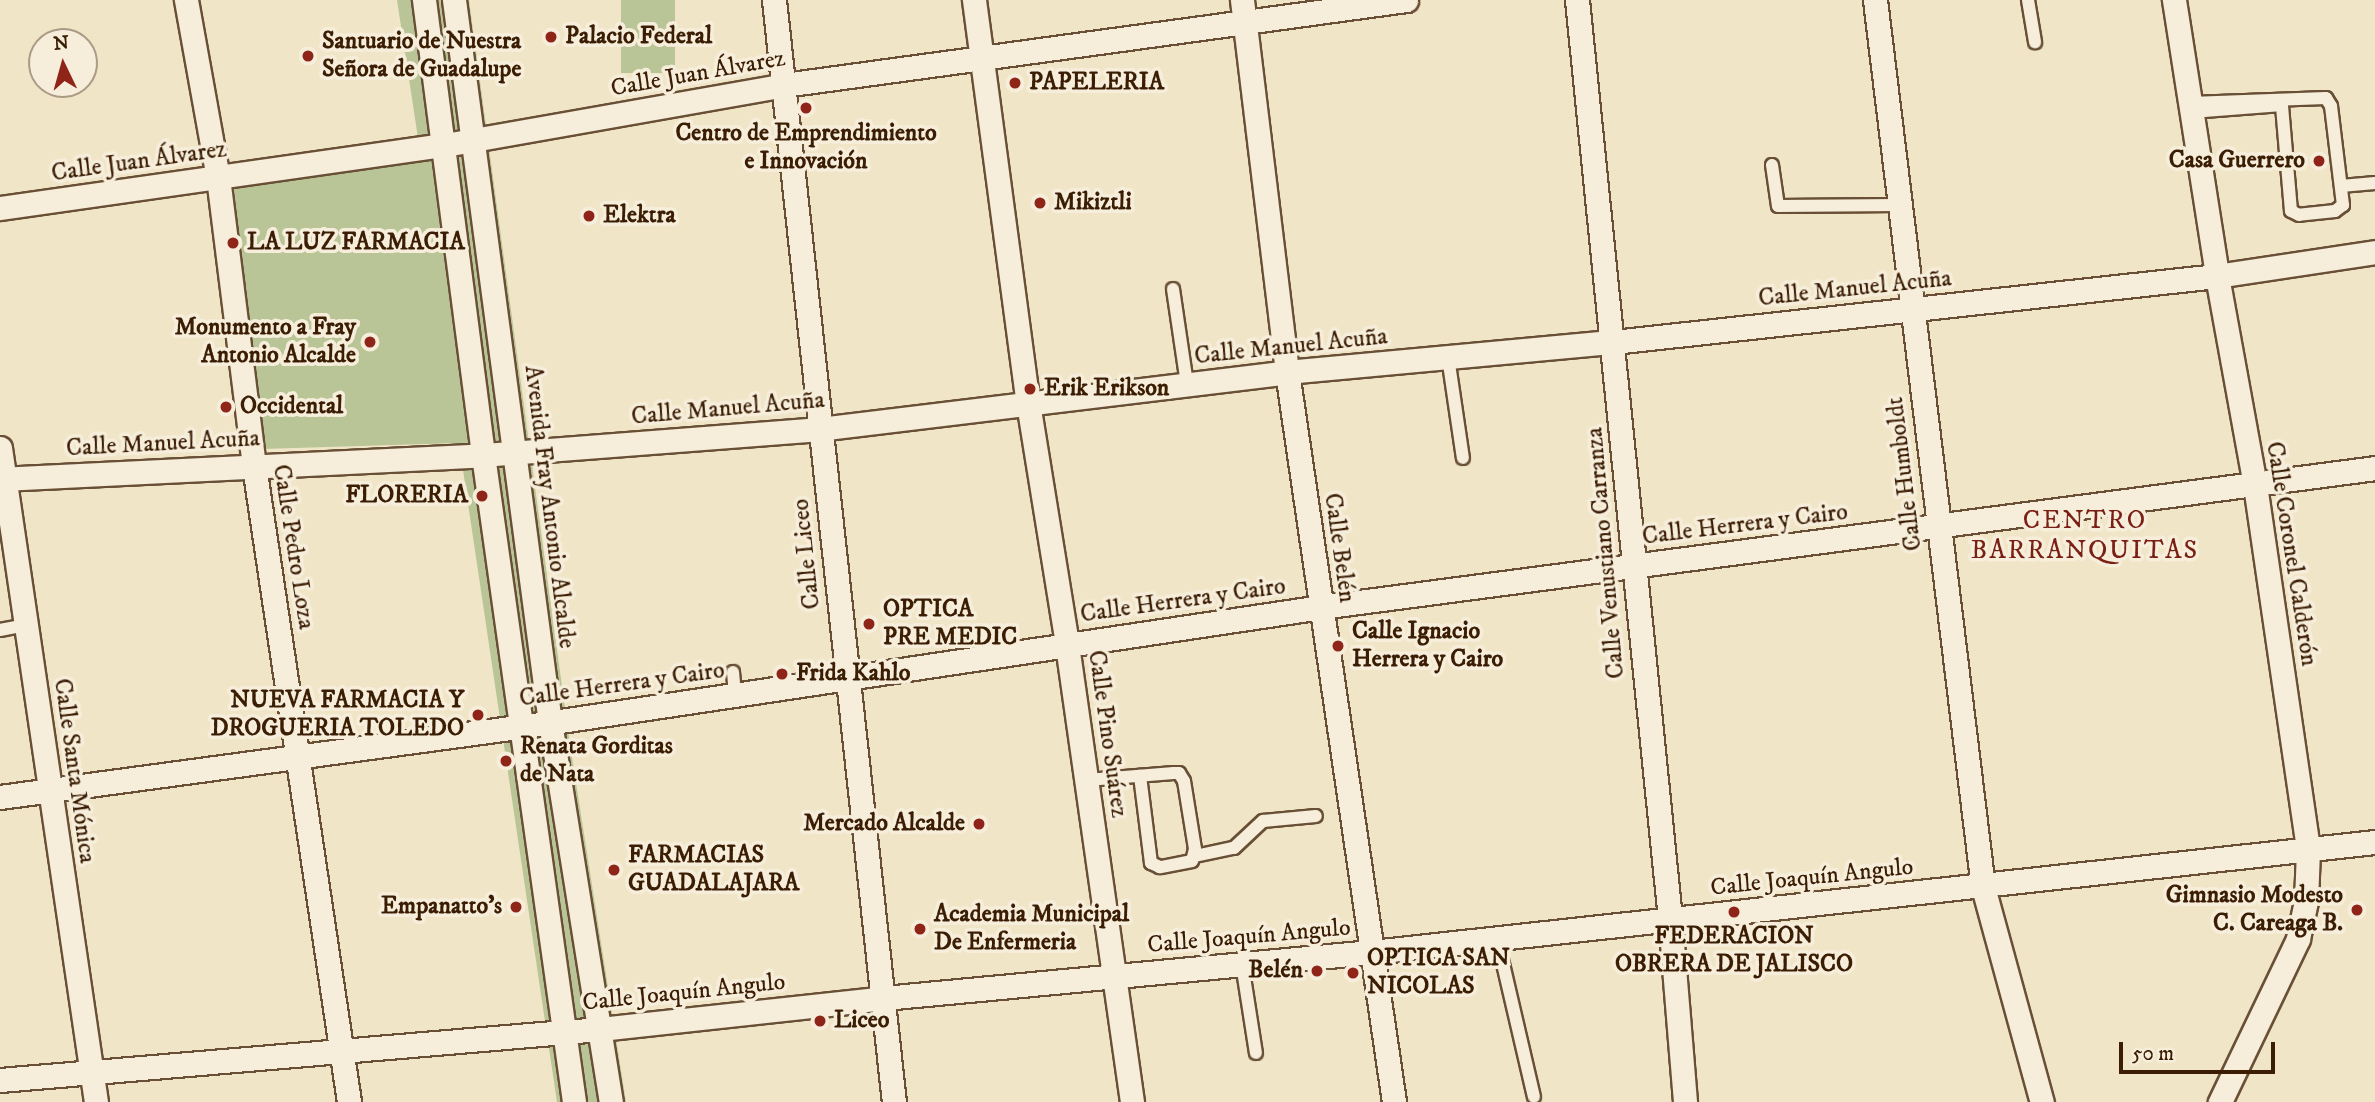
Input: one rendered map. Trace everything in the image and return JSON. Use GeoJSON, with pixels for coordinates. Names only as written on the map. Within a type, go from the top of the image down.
{"type":"FeatureCollection","features":[{"type":"Feature","properties":{"kind":"street","name":"Calle Pedro Loza"},"geometry":{"type":"LineString","coordinates":[[186,0],[218,177],[254,466],[349,1102]]}},
{"type":"Feature","properties":{"kind":"street"},"geometry":{"type":"LineString","coordinates":[[425,0],[483,454],[575,1102]]}},
{"type":"Feature","properties":{"kind":"street","name":"Avenida Fray Antonio Alcalde"},"geometry":{"type":"LineString","coordinates":[[454,0],[517,452],[550,722],[611,1102]]}},
{"type":"Feature","properties":{"kind":"street","name":"Calle Liceo"},"geometry":{"type":"LineString","coordinates":[[774,0],[894,1102]]}},
{"type":"Feature","properties":{"kind":"street","name":"Calle Pino Suárez"},"geometry":{"type":"LineString","coordinates":[[974,0],[1028,403],[1068,645],[1132,1102]]}},
{"type":"Feature","properties":{"kind":"street","name":"Calle Juan Álvarez"},"geometry":{"type":"LineString","coordinates":[[0,208],[445,145],[784,85],[981,59],[1244,11],[1406,0]]}},
{"type":"Feature","properties":{"kind":"street","name":"Calle Venustiano Carranza"},"geometry":{"type":"LineString","coordinates":[[1577,0],[1670,919],[1685,1102]]}},
{"type":"Feature","properties":{"kind":"street","name":"Calle Humboldt"},"geometry":{"type":"LineString","coordinates":[[1875,0],[1983,887],[2042,1102]]}},
{"type":"Feature","properties":{"kind":"street","name":"Calle Coronel Calderón"},"geometry":{"type":"LineString","coordinates":[[2174,0],[2217,276],[2255,485],[2308,850],[2305,901],[2298,939],[2220,1102]]}},
{"type":"Feature","properties":{"kind":"street","name":"Calle Belén"},"geometry":{"type":"LineString","coordinates":[[1244,11],[1287,372],[1394,1102]]}},
{"type":"Feature","properties":{"kind":"street","name":"Calle Manuel Acuña"},"geometry":{"type":"LineString","coordinates":[[2,478],[517,452],[819,429],[1287,372],[1613,342],[2217,276],[2375,252]]}},
{"type":"Feature","properties":{"kind":"street","name":"Calle Santa Mónica"},"geometry":{"type":"LineString","coordinates":[[0,448],[2,478],[96,1102]]}},
{"type":"Feature","properties":{"kind":"street","name":"Calle Herrera y Cairo"},"geometry":{"type":"LineString","coordinates":[[0,797],[550,722],[734,683],[848,678],[1321,607],[2375,468]]}},
{"type":"Feature","properties":{"kind":"street","name":"Calle Joaquín Angulo"},"geometry":{"type":"LineString","coordinates":[[0,1080],[600,1029],[884,998],[1372,952],[2375,842]]}},
{"type":"Feature","properties":{"kind":"lane"},"geometry":{"type":"LineString","coordinates":[[2028,0],[2035,41]]}},
{"type":"Feature","properties":{"kind":"lane"},"geometry":{"type":"LineString","coordinates":[[2190,107],[2321,97],[2329,101],[2342,186],[2343,200],[2340,209],[2300,215],[2291,211],[2282,102]]}},
{"type":"Feature","properties":{"kind":"lane"},"geometry":{"type":"LineString","coordinates":[[1772,165],[1778,206],[1899,205]]}},
{"type":"Feature","properties":{"kind":"lane"},"geometry":{"type":"LineString","coordinates":[[2342,186],[2375,183]]}},
{"type":"Feature","properties":{"kind":"lane"},"geometry":{"type":"LineString","coordinates":[[1173,289],[1187,384]]}},
{"type":"Feature","properties":{"kind":"lane"},"geometry":{"type":"LineString","coordinates":[[1448,357],[1463,458]]}},
{"type":"Feature","properties":{"kind":"lane"},"geometry":{"type":"LineString","coordinates":[[0,630],[26,625]]}},
{"type":"Feature","properties":{"kind":"lane"},"geometry":{"type":"LineString","coordinates":[[1087,780],[1174,773],[1183,776],[1195,856]]}},
{"type":"Feature","properties":{"kind":"lane"},"geometry":{"type":"LineString","coordinates":[[1140,776],[1151,863],[1160,867],[1186,864],[1195,856],[1234,848],[1263,821],[1317,816]]}},
{"type":"Feature","properties":{"kind":"lane"},"geometry":{"type":"LineString","coordinates":[[1497,938],[1534,1097]]}},
{"type":"Feature","properties":{"kind":"lane"},"geometry":{"type":"LineString","coordinates":[[1242,964],[1256,1053]]}},
{"type":"Feature","properties":{"kind":"green space"},"geometry":{"type":"Polygon","coordinates":[[[397,0],[469,0],[569,738],[626,1102],[557,1102],[459,443],[262,449],[228,197],[238,185],[421,158],[397,0]]]}},
{"type":"Feature","properties":{"kind":"green space"},"geometry":{"type":"Polygon","coordinates":[[[621,0],[675,0],[675,73],[621,73],[621,0]]]}},
{"type":"Feature","properties":{"kind":"place","name":"Palacio Federal"},"geometry":{"type":"Point","coordinates":[551,37]}},
{"type":"Feature","properties":{"kind":"place","name":"Santuario de Nuestra Señora de Guadalupe"},"geometry":{"type":"Point","coordinates":[308,56]}},
{"type":"Feature","properties":{"kind":"place","name":"PAPELERIA"},"geometry":{"type":"Point","coordinates":[1015,83]}},
{"type":"Feature","properties":{"kind":"place","name":"Centro de Emprendimiento e Innovación"},"geometry":{"type":"Point","coordinates":[806,108]}},
{"type":"Feature","properties":{"kind":"place","name":"Casa Guerrero"},"geometry":{"type":"Point","coordinates":[2319,161]}},
{"type":"Feature","properties":{"kind":"place","name":"Mikiztli"},"geometry":{"type":"Point","coordinates":[1040,203]}},
{"type":"Feature","properties":{"kind":"place","name":"Elektra"},"geometry":{"type":"Point","coordinates":[589,216]}},
{"type":"Feature","properties":{"kind":"place","name":"LA LUZ FARMACIA"},"geometry":{"type":"Point","coordinates":[233,243]}},
{"type":"Feature","properties":{"kind":"place","name":"Monumento a Fray Antonio Alcalde"},"geometry":{"type":"Point","coordinates":[370,342]}},
{"type":"Feature","properties":{"kind":"place","name":"Erik Erikson"},"geometry":{"type":"Point","coordinates":[1030,389]}},
{"type":"Feature","properties":{"kind":"place","name":"Occidental"},"geometry":{"type":"Point","coordinates":[226,407]}},
{"type":"Feature","properties":{"kind":"place","name":"FLORERIA"},"geometry":{"type":"Point","coordinates":[482,496]}},
{"type":"Feature","properties":{"kind":"place","name":"OPTICA PRE MEDIC"},"geometry":{"type":"Point","coordinates":[869,624]}},
{"type":"Feature","properties":{"kind":"place","name":"Calle Ignacio Herrera y Cairo"},"geometry":{"type":"Point","coordinates":[1338,646]}},
{"type":"Feature","properties":{"kind":"place","name":"Frida Kahlo"},"geometry":{"type":"Point","coordinates":[782,674]}},
{"type":"Feature","properties":{"kind":"place","name":"NUEVA FARMACIA Y DROGUERIA TOLEDO"},"geometry":{"type":"Point","coordinates":[478,715]}},
{"type":"Feature","properties":{"kind":"place","name":"Renata Gorditas de Nata"},"geometry":{"type":"Point","coordinates":[506,761]}},
{"type":"Feature","properties":{"kind":"place","name":"Mercado Alcalde"},"geometry":{"type":"Point","coordinates":[979,824]}},
{"type":"Feature","properties":{"kind":"place","name":"FARMACIAS GUADALAJARA"},"geometry":{"type":"Point","coordinates":[614,870]}},
{"type":"Feature","properties":{"kind":"place","name":"Empanatto's"},"geometry":{"type":"Point","coordinates":[516,907]}},
{"type":"Feature","properties":{"kind":"place","name":"Gimnasio Modesto C. Careaga B."},"geometry":{"type":"Point","coordinates":[2357,910]}},
{"type":"Feature","properties":{"kind":"place","name":"FEDERACION OBRERA DE JALISCO"},"geometry":{"type":"Point","coordinates":[1734,912]}},
{"type":"Feature","properties":{"kind":"place","name":"Academia Municipal De Enfermeria"},"geometry":{"type":"Point","coordinates":[920,929]}},
{"type":"Feature","properties":{"kind":"place","name":"Belén"},"geometry":{"type":"Point","coordinates":[1317,971]}},
{"type":"Feature","properties":{"kind":"place","name":"OPTICA SAN NICOLAS"},"geometry":{"type":"Point","coordinates":[1353,973]}},
{"type":"Feature","properties":{"kind":"place","name":"Liceo"},"geometry":{"type":"Point","coordinates":[820,1021]}},
{"type":"Feature","properties":{"kind":"district","name":"CENTRO BARRANQUITAS"},"geometry":{"type":"Point","coordinates":[2085,536]}}]}
